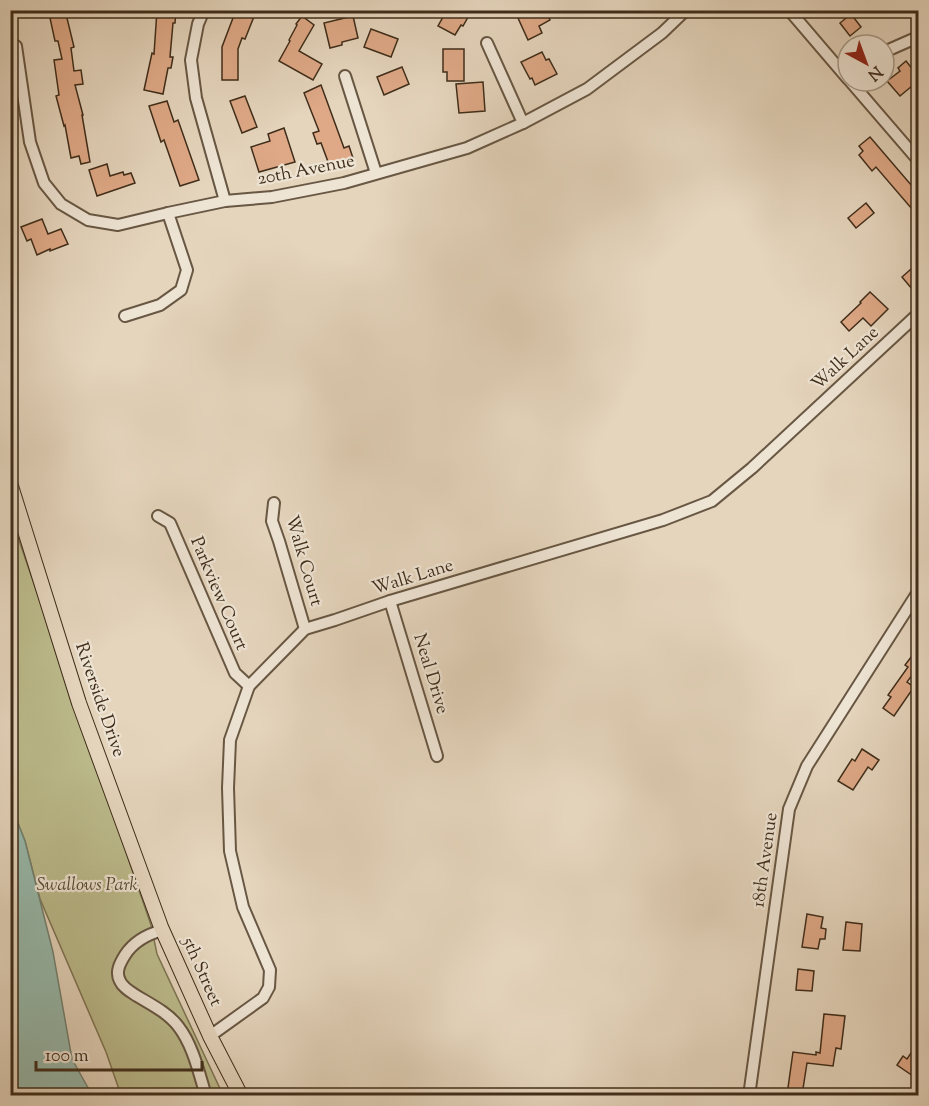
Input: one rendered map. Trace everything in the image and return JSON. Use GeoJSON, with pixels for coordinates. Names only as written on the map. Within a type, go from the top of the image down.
{"type":"FeatureCollection","features":[{"type":"Feature","properties":{"kind":"main road","name":"Riverside Drive"},"geometry":{"type":"LineString","coordinates":[[10,483],[79,703],[162,928]]}},
{"type":"Feature","properties":{"kind":"main road","name":"5th Street"},"geometry":{"type":"LineString","coordinates":[[162,928],[210,1036],[242,1095]]}},
{"type":"Feature","properties":{"kind":"street"},"geometry":{"type":"LineString","coordinates":[[204,10],[198,24],[191,60],[196,98],[225,201]]}},
{"type":"Feature","properties":{"kind":"street","name":"20th Avenue"},"geometry":{"type":"LineString","coordinates":[[16,46],[30,142],[44,183],[61,204],[87,220],[118,225],[225,201],[272,196],[344,183],[467,148],[523,123],[587,89],[662,33],[686,10]]}},
{"type":"Feature","properties":{"kind":"street"},"geometry":{"type":"LineString","coordinates":[[789,10],[836,63]]}},
{"type":"Feature","properties":{"kind":"street"},"geometry":{"type":"LineString","coordinates":[[896,47],[918,37]]}},
{"type":"Feature","properties":{"kind":"street"},"geometry":{"type":"LineString","coordinates":[[487,43],[523,123]]}},
{"type":"Feature","properties":{"kind":"street"},"geometry":{"type":"LineString","coordinates":[[345,76],[376,173]]}},
{"type":"Feature","properties":{"kind":"street"},"geometry":{"type":"LineString","coordinates":[[862,93],[918,160]]}},
{"type":"Feature","properties":{"kind":"street"},"geometry":{"type":"LineString","coordinates":[[125,316],[160,305],[181,290],[187,270],[168,213]]}},
{"type":"Feature","properties":{"kind":"street","name":"Walk Lane"},"geometry":{"type":"LineString","coordinates":[[210,1036],[263,998],[270,981],[268,964],[243,907],[230,851],[228,788],[230,740],[249,686],[305,629],[390,601],[663,520],[712,501],[752,468],[918,314]]}},
{"type":"Feature","properties":{"kind":"street","name":"Walk Court"},"geometry":{"type":"LineString","coordinates":[[274,503],[272,521],[305,629]]}},
{"type":"Feature","properties":{"kind":"street","name":"Parkview Court"},"geometry":{"type":"LineString","coordinates":[[158,516],[170,524],[235,673],[249,686]]}},
{"type":"Feature","properties":{"kind":"street","name":"18th Avenue"},"geometry":{"type":"LineString","coordinates":[[749,1095],[789,809],[807,766],[918,592]]}},
{"type":"Feature","properties":{"kind":"street","name":"Neal Drive"},"geometry":{"type":"LineString","coordinates":[[390,601],[437,756]]}},
{"type":"Feature","properties":{"kind":"street"},"geometry":{"type":"LineString","coordinates":[[162,928],[134,944],[119,966],[118,978],[126,988],[169,1016],[176,1024],[188,1042],[206,1095]]}},
{"type":"Feature","properties":{"kind":"green space","name":"Swallows Park"},"geometry":{"type":"Polygon","coordinates":[[[10,514],[151,925],[157,954],[223,1095],[121,1095],[106,1052],[40,899],[25,841],[11,806],[10,514]]]}},
{"type":"Feature","properties":{"kind":"shaded area"},"geometry":{"type":"Polygon","coordinates":[[[11,806],[25,841],[53,952],[72,1059],[92,1095],[11,1095],[11,806]]]}},
{"type":"Feature","properties":{"kind":"building"},"geometry":{"type":"Polygon","coordinates":[[[157,10],[176,10],[170,57],[173,57],[171,68],[168,68],[163,94],[144,90],[152,53],[154,54],[157,10]]]}},
{"type":"Feature","properties":{"kind":"building"},"geometry":{"type":"Polygon","coordinates":[[[236,10],[247,10],[255,14],[245,39],[242,38],[238,49],[238,80],[222,80],[222,47],[236,10]]]}},
{"type":"Feature","properties":{"kind":"building"},"geometry":{"type":"Polygon","coordinates":[[[447,10],[472,10],[455,35],[438,26],[447,10]]]}},
{"type":"Feature","properties":{"kind":"building"},"geometry":{"type":"Polygon","coordinates":[[[534,10],[546,10],[550,20],[539,26],[542,33],[528,40],[518,18],[534,10]]]}},
{"type":"Feature","properties":{"kind":"building"},"geometry":{"type":"Polygon","coordinates":[[[66,14],[74,47],[71,48],[74,71],[81,70],[83,84],[75,85],[83,115],[90,162],[81,164],[79,156],[71,158],[65,125],[56,96],[59,95],[54,60],[62,59],[50,18],[66,14]]]}},
{"type":"Feature","properties":{"kind":"building"},"geometry":{"type":"Polygon","coordinates":[[[851,14],[861,27],[854,33],[848,33],[840,23],[851,14]]]}},
{"type":"Feature","properties":{"kind":"building"},"geometry":{"type":"Polygon","coordinates":[[[302,16],[314,25],[299,51],[322,64],[313,80],[279,61],[302,16]]]}},
{"type":"Feature","properties":{"kind":"building"},"geometry":{"type":"Polygon","coordinates":[[[353,16],[358,38],[330,48],[324,23],[353,16]]]}},
{"type":"Feature","properties":{"kind":"building"},"geometry":{"type":"Polygon","coordinates":[[[371,29],[398,39],[391,57],[364,47],[371,29]]]}},
{"type":"Feature","properties":{"kind":"building"},"geometry":{"type":"Polygon","coordinates":[[[443,49],[464,49],[464,81],[447,81],[447,72],[443,72],[443,49]]]}},
{"type":"Feature","properties":{"kind":"building"},"geometry":{"type":"Polygon","coordinates":[[[542,52],[546,60],[549,59],[557,74],[535,85],[521,62],[542,52]]]}},
{"type":"Feature","properties":{"kind":"building"},"geometry":{"type":"Polygon","coordinates":[[[906,61],[918,76],[918,84],[900,96],[896,91],[896,74],[900,71],[898,68],[906,61]]]}},
{"type":"Feature","properties":{"kind":"building"},"geometry":{"type":"Polygon","coordinates":[[[402,67],[409,84],[384,95],[377,77],[402,67]]]}},
{"type":"Feature","properties":{"kind":"building"},"geometry":{"type":"Polygon","coordinates":[[[483,82],[485,111],[459,113],[456,84],[483,82]]]}},
{"type":"Feature","properties":{"kind":"building"},"geometry":{"type":"Polygon","coordinates":[[[321,85],[344,148],[349,146],[353,158],[330,167],[321,143],[317,144],[313,133],[319,131],[304,93],[321,85]]]}},
{"type":"Feature","properties":{"kind":"building"},"geometry":{"type":"Polygon","coordinates":[[[245,96],[257,127],[242,133],[230,101],[245,96]]]}},
{"type":"Feature","properties":{"kind":"building"},"geometry":{"type":"Polygon","coordinates":[[[167,101],[174,122],[178,120],[199,180],[180,186],[164,140],[161,142],[149,106],[167,101]]]}},
{"type":"Feature","properties":{"kind":"building"},"geometry":{"type":"Polygon","coordinates":[[[284,128],[295,162],[259,172],[251,147],[270,141],[268,134],[284,128]]]}},
{"type":"Feature","properties":{"kind":"building"},"geometry":{"type":"Polygon","coordinates":[[[870,137],[918,193],[918,216],[876,167],[872,171],[859,155],[863,151],[859,146],[870,137]]]}},
{"type":"Feature","properties":{"kind":"building"},"geometry":{"type":"Polygon","coordinates":[[[107,164],[110,176],[123,172],[124,175],[131,173],[135,183],[97,196],[89,170],[107,164]]]}},
{"type":"Feature","properties":{"kind":"building"},"geometry":{"type":"Polygon","coordinates":[[[866,203],[874,213],[856,228],[848,218],[866,203]]]}},
{"type":"Feature","properties":{"kind":"building"},"geometry":{"type":"Polygon","coordinates":[[[42,219],[48,234],[61,229],[68,244],[37,255],[31,239],[27,241],[21,227],[42,219]]]}},
{"type":"Feature","properties":{"kind":"building"},"geometry":{"type":"Polygon","coordinates":[[[918,263],[918,283],[912,289],[902,277],[918,263]]]}},
{"type":"Feature","properties":{"kind":"building"},"geometry":{"type":"Polygon","coordinates":[[[870,292],[888,309],[871,326],[863,318],[849,331],[841,322],[870,292]]]}},
{"type":"Feature","properties":{"kind":"building"},"geometry":{"type":"Polygon","coordinates":[[[918,648],[918,667],[907,682],[914,687],[894,716],[883,708],[891,697],[888,695],[908,667],[905,665],[918,648]]]}},
{"type":"Feature","properties":{"kind":"building"},"geometry":{"type":"Polygon","coordinates":[[[862,749],[879,760],[872,770],[868,767],[853,790],[838,781],[852,759],[855,761],[862,749]]]}},
{"type":"Feature","properties":{"kind":"building"},"geometry":{"type":"Polygon","coordinates":[[[807,914],[823,917],[821,928],[826,929],[825,939],[820,939],[818,949],[802,947],[807,914]]]}},
{"type":"Feature","properties":{"kind":"building"},"geometry":{"type":"Polygon","coordinates":[[[846,922],[862,924],[860,951],[843,950],[846,922]]]}},
{"type":"Feature","properties":{"kind":"building"},"geometry":{"type":"Polygon","coordinates":[[[798,969],[814,971],[812,991],[796,990],[798,969]]]}},
{"type":"Feature","properties":{"kind":"building"},"geometry":{"type":"Polygon","coordinates":[[[824,1014],[845,1016],[841,1049],[836,1048],[833,1066],[807,1063],[802,1095],[787,1095],[793,1052],[816,1055],[816,1052],[820,1053],[824,1014]]]}},
{"type":"Feature","properties":{"kind":"building"},"geometry":{"type":"Polygon","coordinates":[[[918,1043],[918,1067],[913,1076],[897,1065],[903,1056],[907,1059],[918,1043]]]}}]}
